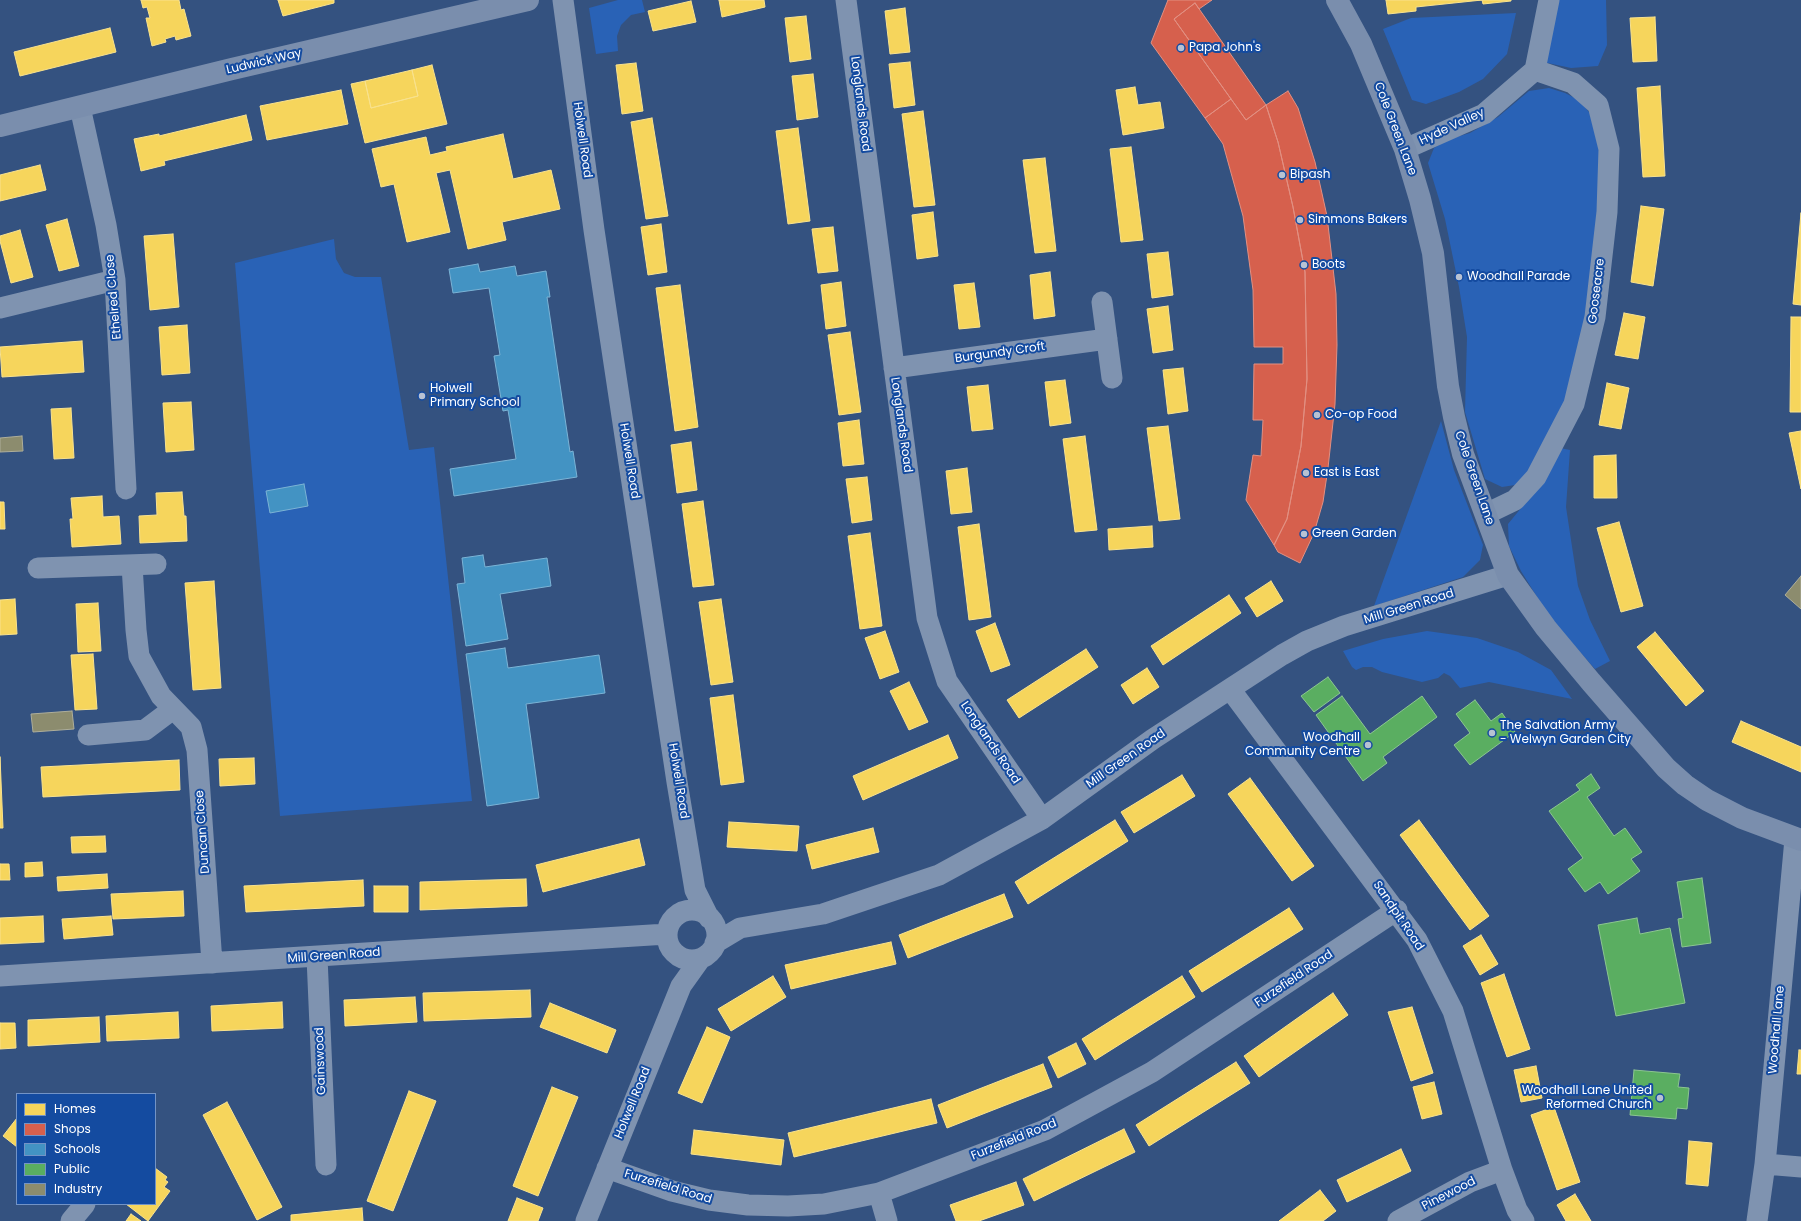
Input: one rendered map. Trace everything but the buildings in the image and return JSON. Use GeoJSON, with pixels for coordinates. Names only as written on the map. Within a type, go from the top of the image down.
{"type":"FeatureCollection","features":[{"type":"Feature","properties":{"kind":"street","name":"Ludwick Way"},"geometry":{"type":"LineString","coordinates":[[0,126],[232,69],[528,0]]}},
{"type":"Feature","properties":{"kind":"street","name":"Holwell Road"},"geometry":{"type":"LineString","coordinates":[[563,0],[595,237],[677,782],[696,890],[710,919]]}},
{"type":"Feature","properties":{"kind":"street","name":"Longlands Road"},"geometry":{"type":"LineString","coordinates":[[846,0],[927,618],[947,681],[1042,819]]}},
{"type":"Feature","properties":{"kind":"street","name":"Cole Green Lane"},"geometry":{"type":"LineString","coordinates":[[1337,0],[1361,44],[1405,148],[1420,199],[1433,253],[1448,386],[1454,417],[1463,454],[1508,575],[1551,634],[1666,768],[1707,800],[1742,818],[1798,840]]}},
{"type":"Feature","properties":{"kind":"street"},"geometry":{"type":"LineString","coordinates":[[1534,70],[1549,0]]}},
{"type":"Feature","properties":{"kind":"street","name":"Hyde Valley"},"geometry":{"type":"LineString","coordinates":[[1405,148],[1484,114],[1534,70]]}},
{"type":"Feature","properties":{"kind":"street","name":"Gooseacre"},"geometry":{"type":"LineString","coordinates":[[1486,514],[1514,500],[1536,477],[1574,404],[1595,317],[1607,212],[1608,149],[1598,105],[1572,83],[1534,70]]}},
{"type":"Feature","properties":{"kind":"street","name":"Ethelred Close"},"geometry":{"type":"LineString","coordinates":[[80,107],[106,225],[115,280],[126,489]]}},
{"type":"Feature","properties":{"kind":"street"},"geometry":{"type":"LineString","coordinates":[[0,308],[115,280]]}},
{"type":"Feature","properties":{"kind":"street"},"geometry":{"type":"LineString","coordinates":[[1102,302],[1112,378]]}},
{"type":"Feature","properties":{"kind":"street","name":"Burgundy Croft"},"geometry":{"type":"LineString","coordinates":[[894,368],[1107,339]]}},
{"type":"Feature","properties":{"kind":"street"},"geometry":{"type":"LineString","coordinates":[[38,568],[156,564]]}},
{"type":"Feature","properties":{"kind":"street","name":"Duncan Close"},"geometry":{"type":"LineString","coordinates":[[132,565],[139,656],[161,696],[191,727],[197,750],[212,963]]}},
{"type":"Feature","properties":{"kind":"street","name":"Mill Green Road"},"geometry":{"type":"LineString","coordinates":[[715,943],[740,928],[823,914],[939,875],[1042,819],[1153,739],[1282,654],[1307,641],[1337,629],[1508,575]]}},
{"type":"Feature","properties":{"kind":"street","name":"Sandpit Road"},"geometry":{"type":"LineString","coordinates":[[1230,689],[1397,910],[1417,940],[1453,1011],[1502,1170],[1517,1210],[1524,1221]]}},
{"type":"Feature","properties":{"kind":"street"},"geometry":{"type":"LineString","coordinates":[[88,735],[144,730],[173,709]]}},
{"type":"Feature","properties":{"kind":"street","name":"Woodhall Lane"},"geometry":{"type":"LineString","coordinates":[[1757,1221],[1765,1164],[1798,840]]}},
{"type":"Feature","properties":{"kind":"street","name":"Furzefield Road"},"geometry":{"type":"LineString","coordinates":[[607,1168],[672,1191],[709,1200],[748,1205],[788,1206],[824,1204],[879,1193],[1045,1130],[1152,1072],[1397,910]]}},
{"type":"Feature","properties":{"kind":"street"},"geometry":{"type":"LineString","coordinates":[[669,942],[683,959],[693,960],[701,958],[712,951],[717,933],[710,919],[702,912],[686,911],[675,917],[669,925],[669,942],[681,986]]}},
{"type":"Feature","properties":{"kind":"street","name":"Mill Green Road"},"geometry":{"type":"LineString","coordinates":[[710,919],[740,928]]}},
{"type":"Feature","properties":{"kind":"street","name":"Mill Green Road"},"geometry":{"type":"LineString","coordinates":[[0,976],[317,957],[669,942]]}},
{"type":"Feature","properties":{"kind":"street","name":"Gainswood"},"geometry":{"type":"LineString","coordinates":[[317,957],[326,1165]]}},
{"type":"Feature","properties":{"kind":"street","name":"Holwell Road"},"geometry":{"type":"LineString","coordinates":[[586,1221],[681,986],[701,958]]}},
{"type":"Feature","properties":{"kind":"street"},"geometry":{"type":"LineString","coordinates":[[1765,1164],[1801,1167]]}},
{"type":"Feature","properties":{"kind":"street","name":"Pinewood"},"geometry":{"type":"LineString","coordinates":[[1398,1221],[1470,1182],[1502,1170]]}},
{"type":"Feature","properties":{"kind":"street"},"geometry":{"type":"LineString","coordinates":[[879,1193],[887,1221]]}},
{"type":"Feature","properties":{"kind":"street"},"geometry":{"type":"LineString","coordinates":[[71,1221],[84,1205]]}},
{"type":"Feature","properties":{"kind":"shaded area"},"geometry":{"type":"Polygon","coordinates":[[[618,0],[642,0],[645,12],[631,15],[621,25],[617,36],[618,51],[596,54],[589,8],[618,0]]]}},
{"type":"Feature","properties":{"kind":"shaded area"},"geometry":{"type":"Polygon","coordinates":[[[1557,0],[1606,0],[1607,45],[1598,66],[1571,68],[1543,62],[1557,0]]]}},
{"type":"Feature","properties":{"kind":"shaded area"},"geometry":{"type":"Polygon","coordinates":[[[1516,13],[1507,54],[1483,79],[1459,92],[1426,104],[1412,100],[1383,29],[1411,18],[1516,13]]]}},
{"type":"Feature","properties":{"kind":"shaded area"},"geometry":{"type":"Polygon","coordinates":[[[1549,88],[1565,93],[1579,100],[1593,117],[1601,146],[1602,185],[1584,327],[1562,414],[1528,476],[1515,485],[1502,487],[1485,479],[1465,412],[1467,337],[1459,287],[1445,219],[1428,163],[1434,148],[1446,140],[1470,133],[1498,117],[1529,91],[1549,88]]]}},
{"type":"Feature","properties":{"kind":"shaded area"},"geometry":{"type":"Polygon","coordinates":[[[334,239],[336,259],[344,273],[355,277],[381,277],[409,450],[434,447],[472,801],[280,816],[235,263],[334,239]]]}},
{"type":"Feature","properties":{"kind":"shaded area"},"geometry":{"type":"Polygon","coordinates":[[[1441,421],[1454,470],[1483,545],[1480,560],[1463,577],[1374,606],[1441,421]]]}},
{"type":"Feature","properties":{"kind":"shaded area"},"geometry":{"type":"Polygon","coordinates":[[[1560,448],[1570,450],[1566,507],[1578,586],[1590,620],[1610,661],[1595,669],[1550,618],[1521,571],[1509,546],[1508,524],[1540,485],[1560,448]]]}},
{"type":"Feature","properties":{"kind":"shaded area"},"geometry":{"type":"Polygon","coordinates":[[[1427,631],[1477,638],[1518,652],[1551,670],[1572,699],[1489,682],[1460,688],[1450,676],[1444,673],[1438,678],[1422,682],[1382,672],[1372,667],[1363,667],[1356,670],[1352,667],[1343,651],[1383,639],[1427,631]]]}},
{"type":"Feature","properties":{"kind":"place","name":"Papa John's"},"geometry":{"type":"Point","coordinates":[1181,48]}},
{"type":"Feature","properties":{"kind":"place","name":"Bipash"},"geometry":{"type":"Point","coordinates":[1282,175]}},
{"type":"Feature","properties":{"kind":"place","name":"Simmons Bakers"},"geometry":{"type":"Point","coordinates":[1300,220]}},
{"type":"Feature","properties":{"kind":"place","name":"Boots"},"geometry":{"type":"Point","coordinates":[1304,265]}},
{"type":"Feature","properties":{"kind":"place","name":"Woodhall Parade"},"geometry":{"type":"Point","coordinates":[1459,277]}},
{"type":"Feature","properties":{"kind":"place","name":"Holwell Primary School"},"geometry":{"type":"Point","coordinates":[422,396]}},
{"type":"Feature","properties":{"kind":"place","name":"Co-op Food"},"geometry":{"type":"Point","coordinates":[1317,415]}},
{"type":"Feature","properties":{"kind":"place","name":"East is East"},"geometry":{"type":"Point","coordinates":[1306,473]}},
{"type":"Feature","properties":{"kind":"place","name":"Green Garden"},"geometry":{"type":"Point","coordinates":[1304,534]}},
{"type":"Feature","properties":{"kind":"place","name":"The Salvation Army - Welwyn Garden City"},"geometry":{"type":"Point","coordinates":[1492,733]}},
{"type":"Feature","properties":{"kind":"place","name":"Woodhall Community Centre"},"geometry":{"type":"Point","coordinates":[1368,745]}},
{"type":"Feature","properties":{"kind":"place","name":"Woodhall Lane United Reformed Church"},"geometry":{"type":"Point","coordinates":[1660,1098]}}]}
